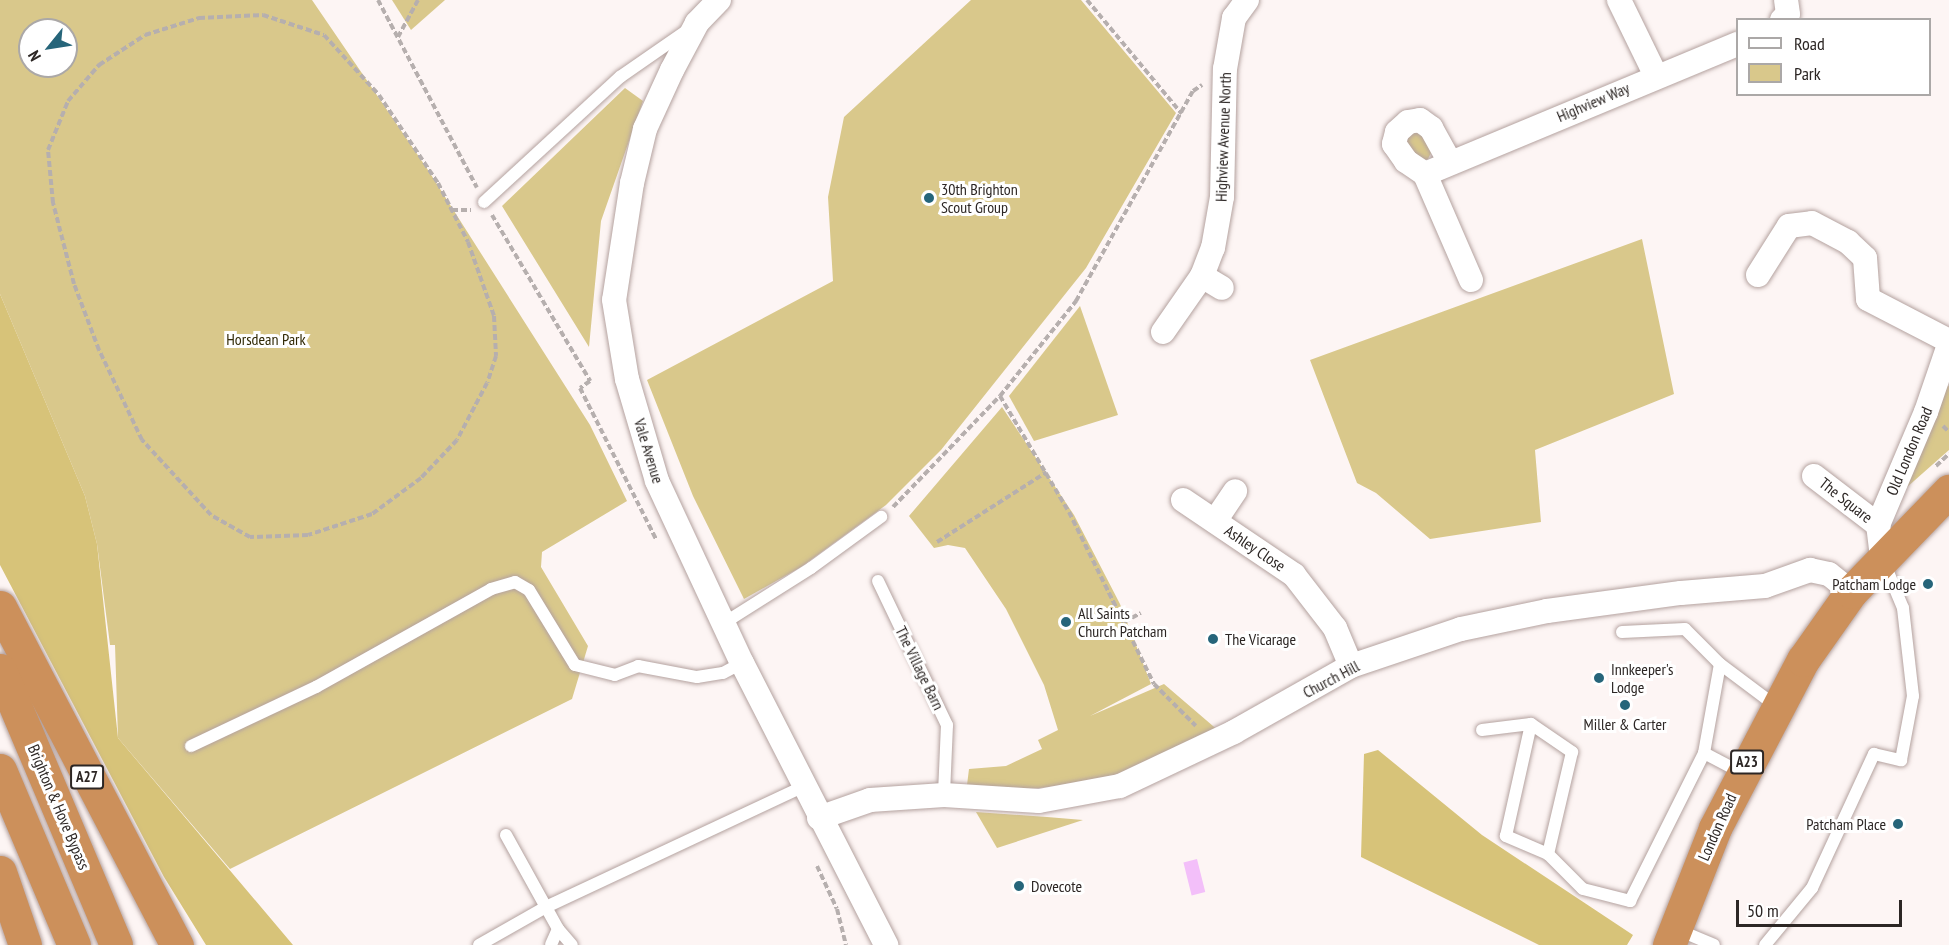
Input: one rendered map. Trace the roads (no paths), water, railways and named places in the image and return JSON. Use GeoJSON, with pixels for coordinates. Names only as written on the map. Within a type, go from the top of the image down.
{"type":"FeatureCollection","features":[{"type":"Feature","properties":{"kind":"highway","name":"A23"},"geometry":{"type":"LineString","coordinates":[[1851,592],[1882,557],[1949,491]]}},
{"type":"Feature","properties":{"kind":"highway","name":"London Road"},"geometry":{"type":"LineString","coordinates":[[1672,937],[1715,828],[1776,706],[1851,592]]}},
{"type":"Feature","properties":{"kind":"highway","name":"A27"},"geometry":{"type":"LineString","coordinates":[[0,607],[177,945]]}},
{"type":"Feature","properties":{"kind":"highway","name":"Brighton & Hove Bypass"},"geometry":{"type":"LineString","coordinates":[[0,670],[116,945]]}},
{"type":"Feature","properties":{"kind":"highway"},"geometry":{"type":"LineString","coordinates":[[0,770],[74,945]]}},
{"type":"Feature","properties":{"kind":"highway"},"geometry":{"type":"LineString","coordinates":[[0,872],[25,945]]}},
{"type":"Feature","properties":{"kind":"street","name":"Vale Avenue"},"geometry":{"type":"LineString","coordinates":[[719,0],[697,23],[645,129],[632,183],[614,300],[627,379],[657,481],[742,663],[819,818],[886,945]]}},
{"type":"Feature","properties":{"kind":"street","name":"Highview Avenue North"},"geometry":{"type":"LineString","coordinates":[[1163,332],[1202,276],[1213,248],[1222,197],[1225,69],[1234,18],[1247,0]]}},
{"type":"Feature","properties":{"kind":"street"},"geometry":{"type":"LineString","coordinates":[[1619,0],[1656,75]]}},
{"type":"Feature","properties":{"kind":"street"},"geometry":{"type":"LineString","coordinates":[[1784,18],[1788,14],[1786,0]]}},
{"type":"Feature","properties":{"kind":"street","name":"Highview Way"},"geometry":{"type":"LineString","coordinates":[[1425,174],[1449,161],[1736,44]]}},
{"type":"Feature","properties":{"kind":"street"},"geometry":{"type":"LineString","coordinates":[[1449,161],[1431,128],[1420,120],[1408,122],[1397,132],[1394,144],[1406,161],[1425,174],[1471,280]]}},
{"type":"Feature","properties":{"kind":"street"},"geometry":{"type":"LineString","coordinates":[[1758,274],[1789,226],[1812,223],[1848,242],[1865,258],[1869,299],[1949,343]]}},
{"type":"Feature","properties":{"kind":"street"},"geometry":{"type":"LineString","coordinates":[[1202,276],[1222,288]]}},
{"type":"Feature","properties":{"kind":"street","name":"Old London Road"},"geometry":{"type":"LineString","coordinates":[[1878,525],[1926,412],[1949,343]]}},
{"type":"Feature","properties":{"kind":"street","name":"The Square"},"geometry":{"type":"LineString","coordinates":[[1814,476],[1878,525]]}},
{"type":"Feature","properties":{"kind":"street","name":"Ashley Close"},"geometry":{"type":"LineString","coordinates":[[1215,521],[1235,491]]}},
{"type":"Feature","properties":{"kind":"street","name":"Ashley Close"},"geometry":{"type":"LineString","coordinates":[[1182,500],[1294,575],[1335,628],[1351,666]]}},
{"type":"Feature","properties":{"kind":"street"},"geometry":{"type":"LineString","coordinates":[[1878,525],[1882,557]]}},
{"type":"Feature","properties":{"kind":"street","name":"Church Hill"},"geometry":{"type":"LineString","coordinates":[[819,818],[870,800],[944,795],[1039,801],[1119,786],[1213,741],[1351,666],[1400,648],[1493,623],[1681,592],[1765,586],[1810,570],[1829,574],[1851,592]]}},
{"type":"Feature","properties":{"kind":"street","name":"Vale Avenue"},"geometry":{"type":"LineString","coordinates":[[854,884],[870,945]]}},
{"type":"Feature","properties":{"kind":"lane"},"geometry":{"type":"LineString","coordinates":[[484,202],[620,77],[697,23]]}},
{"type":"Feature","properties":{"kind":"lane"},"geometry":{"type":"LineString","coordinates":[[724,623],[811,568],[881,517]]}},
{"type":"Feature","properties":{"kind":"lane"},"geometry":{"type":"LineString","coordinates":[[1765,945],[1812,888],[1874,754],[1901,760],[1913,696],[1907,629],[1904,608],[1882,557]]}},
{"type":"Feature","properties":{"kind":"lane","name":"The Village Barn"},"geometry":{"type":"LineString","coordinates":[[878,580],[947,725],[944,795]]}},
{"type":"Feature","properties":{"kind":"lane"},"geometry":{"type":"LineString","coordinates":[[191,746],[316,687],[491,589],[515,582],[529,590],[575,665],[615,675],[638,666],[697,677],[723,673],[742,663]]}},
{"type":"Feature","properties":{"kind":"lane"},"geometry":{"type":"LineString","coordinates":[[1622,632],[1685,629],[1720,664],[1776,706]]}},
{"type":"Feature","properties":{"kind":"lane"},"geometry":{"type":"LineString","coordinates":[[1531,724],[1506,836],[1548,854],[1583,889],[1630,901],[1704,753],[1720,664]]}},
{"type":"Feature","properties":{"kind":"lane"},"geometry":{"type":"LineString","coordinates":[[1482,730],[1531,724],[1572,752],[1548,854]]}},
{"type":"Feature","properties":{"kind":"lane"},"geometry":{"type":"LineString","coordinates":[[1704,753],[1742,774]]}},
{"type":"Feature","properties":{"kind":"lane"},"geometry":{"type":"LineString","coordinates":[[479,945],[546,907],[804,786]]}},
{"type":"Feature","properties":{"kind":"lane"},"geometry":{"type":"LineString","coordinates":[[506,835],[558,929],[572,945]]}},
{"type":"Feature","properties":{"kind":"lane"},"geometry":{"type":"LineString","coordinates":[[552,945],[558,929]]}},
{"type":"Feature","properties":{"kind":"lane"},"geometry":{"type":"LineString","coordinates":[[1672,937],[1714,945]]}},
{"type":"Feature","properties":{"kind":"place","name":"30th Brighton Scout Group"},"geometry":{"type":"Point","coordinates":[929,198]}},
{"type":"Feature","properties":{"kind":"place","name":"Patcham Lodge"},"geometry":{"type":"Point","coordinates":[1928,584]}},
{"type":"Feature","properties":{"kind":"place","name":"All Saints Church Patcham"},"geometry":{"type":"Point","coordinates":[1066,622]}},
{"type":"Feature","properties":{"kind":"place","name":"The Vicarage"},"geometry":{"type":"Point","coordinates":[1213,639]}},
{"type":"Feature","properties":{"kind":"place","name":"Innkeeper's Lodge"},"geometry":{"type":"Point","coordinates":[1599,678]}},
{"type":"Feature","properties":{"kind":"place","name":"Miller & Carter"},"geometry":{"type":"Point","coordinates":[1625,705]}},
{"type":"Feature","properties":{"kind":"place","name":"Patcham Place"},"geometry":{"type":"Point","coordinates":[1898,824]}},
{"type":"Feature","properties":{"kind":"place","name":"Dovecote"},"geometry":{"type":"Point","coordinates":[1019,886]}},
{"type":"Feature","properties":{"kind":"park label","name":"Horsdean Park"},"geometry":{"type":"Point","coordinates":[266,339]}}]}
